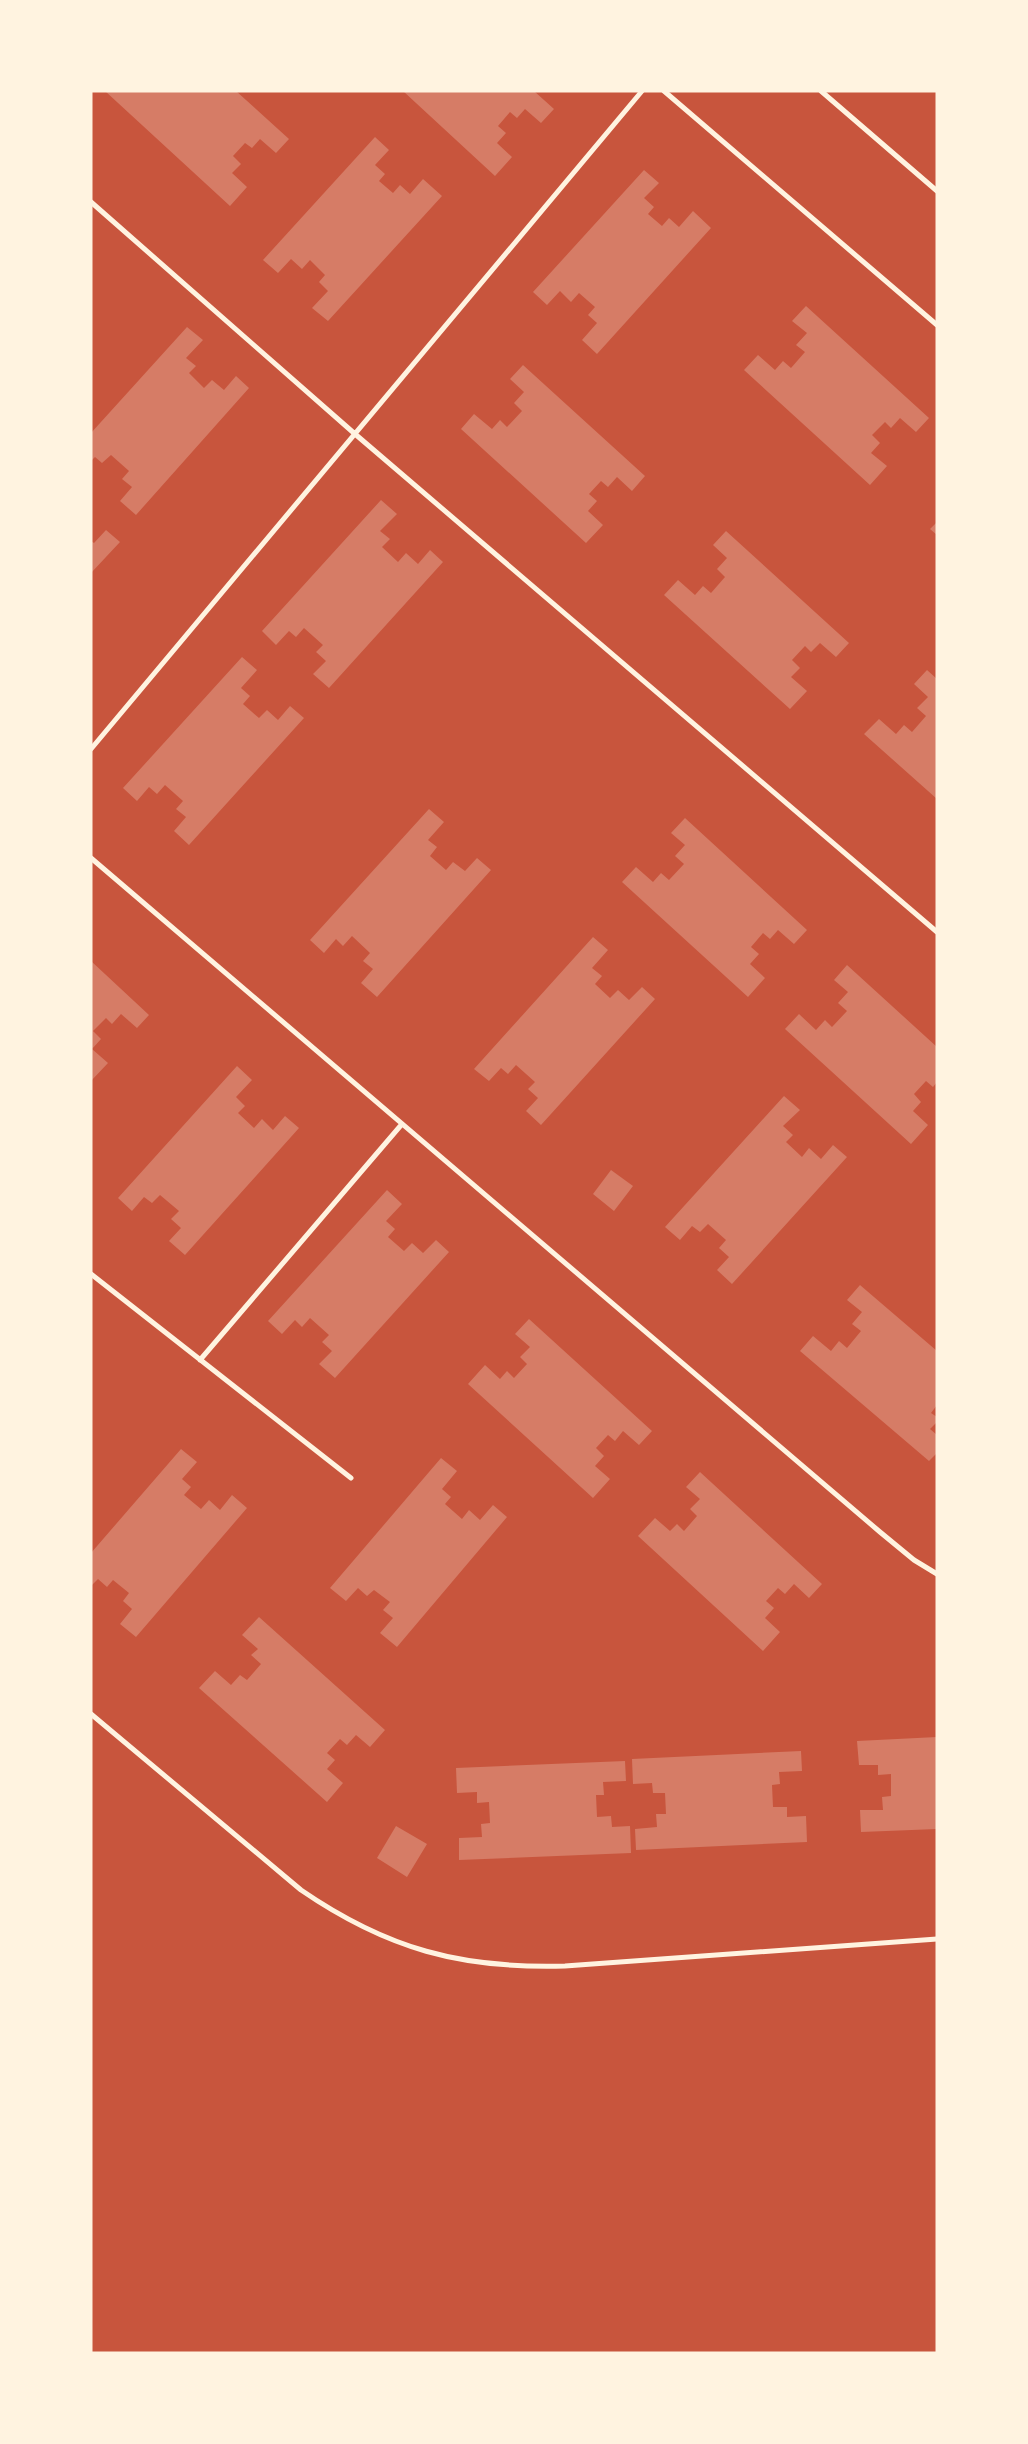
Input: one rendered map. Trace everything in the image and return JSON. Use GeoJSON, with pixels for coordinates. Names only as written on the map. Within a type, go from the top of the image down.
{"type":"FeatureCollection","features":[{"type":"Feature","properties":{"kind":"street"},"geometry":{"type":"LineString","coordinates":[[91,749],[642,91]]}},
{"type":"Feature","properties":{"kind":"street"},"geometry":{"type":"LineString","coordinates":[[664,91],[937,325]]}},
{"type":"Feature","properties":{"kind":"street"},"geometry":{"type":"LineString","coordinates":[[821,91],[937,191]]}},
{"type":"Feature","properties":{"kind":"street"},"geometry":{"type":"LineString","coordinates":[[91,202],[355,434],[937,932]]}},
{"type":"Feature","properties":{"kind":"street"},"geometry":{"type":"LineString","coordinates":[[91,858],[880,1532],[914,1560],[937,1574]]}},
{"type":"Feature","properties":{"kind":"street"},"geometry":{"type":"LineString","coordinates":[[200,1360],[402,1124]]}},
{"type":"Feature","properties":{"kind":"street"},"geometry":{"type":"LineString","coordinates":[[91,1274],[351,1478]]}},
{"type":"Feature","properties":{"kind":"street"},"geometry":{"type":"LineString","coordinates":[[91,1714],[301,1890],[317,1901],[369,1931],[406,1946],[445,1957],[484,1965],[524,1967],[565,1966],[937,1939]]}},
{"type":"Feature","properties":{"kind":"building"},"geometry":{"type":"Polygon","coordinates":[[[105,91],[236,91],[289,139],[276,153],[260,139],[252,148],[245,143],[233,156],[241,164],[232,173],[247,187],[230,206],[105,91]]]}},
{"type":"Feature","properties":{"kind":"building"},"geometry":{"type":"Polygon","coordinates":[[[403,91],[534,91],[554,109],[541,123],[525,109],[517,118],[510,112],[498,126],[506,133],[497,143],[512,157],[495,176],[403,91]]]}},
{"type":"Feature","properties":{"kind":"building"},"geometry":{"type":"Polygon","coordinates":[[[375,137],[389,150],[375,165],[385,174],[379,181],[393,193],[400,185],[410,194],[423,179],[442,196],[328,321],[312,308],[328,291],[319,282],[325,275],[310,260],[302,269],[291,259],[278,273],[263,260],[375,137]]]}},
{"type":"Feature","properties":{"kind":"building"},"geometry":{"type":"Polygon","coordinates":[[[644,170],[659,183],[644,198],[654,207],[648,214],[662,226],[669,218],[679,227],[693,211],[711,228],[597,354],[582,340],[597,323],[588,315],[595,307],[579,293],[571,302],[560,291],[547,305],[533,292],[644,170]]]}},
{"type":"Feature","properties":{"kind":"building"},"geometry":{"type":"Polygon","coordinates":[[[806,306],[929,418],[916,432],[900,418],[891,428],[885,422],[872,435],[880,443],[871,453],[887,466],[870,485],[744,370],[758,355],[775,370],[783,361],[791,368],[805,352],[796,345],[807,333],[792,321],[806,306]]]}},
{"type":"Feature","properties":{"kind":"building"},"geometry":{"type":"Polygon","coordinates":[[[187,327],[203,340],[186,358],[196,366],[189,373],[204,388],[212,380],[224,390],[236,376],[249,388],[136,515],[120,501],[132,487],[122,479],[129,471],[111,455],[102,463],[95,457],[91,461],[91,433],[187,327]]]}},
{"type":"Feature","properties":{"kind":"building"},"geometry":{"type":"Polygon","coordinates":[[[523,365],[645,476],[632,491],[617,477],[608,487],[601,481],[589,494],[597,501],[588,511],[603,525],[586,543],[461,429],[474,414],[492,429],[500,420],[507,427],[522,411],[514,403],[524,392],[510,379],[523,365]]]}},
{"type":"Feature","properties":{"kind":"building"},"geometry":{"type":"Polygon","coordinates":[[[381,500],[397,514],[380,531],[390,539],[382,547],[398,562],[406,553],[418,564],[430,550],[443,562],[329,688],[313,674],[326,661],[316,652],[323,645],[304,628],[296,637],[289,631],[276,645],[262,631],[381,500]]]}},
{"type":"Feature","properties":{"kind":"building"},"geometry":{"type":"Polygon","coordinates":[[[937,522],[937,535],[930,529],[937,522]]]}},
{"type":"Feature","properties":{"kind":"building"},"geometry":{"type":"Polygon","coordinates":[[[106,530],[120,542],[91,573],[91,541],[94,543],[106,530]]]}},
{"type":"Feature","properties":{"kind":"building"},"geometry":{"type":"Polygon","coordinates":[[[726,531],[849,643],[836,657],[820,643],[811,652],[805,646],[792,660],[800,668],[791,677],[807,691],[790,709],[664,595],[678,580],[695,595],[703,586],[711,593],[725,577],[717,569],[727,558],[713,545],[726,531]]]}},
{"type":"Feature","properties":{"kind":"building"},"geometry":{"type":"Polygon","coordinates":[[[242,657],[257,670],[241,688],[250,696],[243,704],[259,718],[267,710],[278,720],[290,706],[304,718],[189,845],[174,831],[186,817],[176,809],[183,801],[165,785],[157,794],[149,787],[137,801],[123,788],[242,657]]]}},
{"type":"Feature","properties":{"kind":"building"},"geometry":{"type":"Polygon","coordinates":[[[927,670],[937,679],[937,799],[864,734],[879,719],[896,734],[904,725],[912,732],[926,716],[917,708],[928,697],[914,684],[927,670]]]}},
{"type":"Feature","properties":{"kind":"building"},"geometry":{"type":"Polygon","coordinates":[[[429,809],[444,822],[428,840],[437,847],[430,856],[446,870],[453,862],[465,871],[477,858],[491,870],[377,997],[361,983],[373,969],[363,961],[370,953],[352,936],[343,946],[336,939],[324,953],[310,940],[429,809]]]}},
{"type":"Feature","properties":{"kind":"building"},"geometry":{"type":"Polygon","coordinates":[[[685,818],[807,930],[794,944],[778,930],[770,939],[763,933],[751,947],[759,954],[750,964],[765,978],[748,997],[622,882],[636,867],[653,882],[661,873],[669,880],[684,864],[675,856],[685,845],[671,833],[685,818]]]}},
{"type":"Feature","properties":{"kind":"building"},"geometry":{"type":"Polygon","coordinates":[[[593,937],[608,950],[592,968],[602,976],[595,984],[610,998],[618,990],[629,1000],[642,987],[655,999],[541,1125],[526,1111],[538,1098],[528,1089],[535,1082],[516,1065],[508,1074],[501,1068],[489,1081],[474,1069],[593,937]]]}},
{"type":"Feature","properties":{"kind":"building"},"geometry":{"type":"Polygon","coordinates":[[[91,961],[149,1015],[137,1028],[121,1014],[112,1024],[106,1018],[93,1031],[101,1039],[92,1049],[108,1063],[91,1081],[91,961]]]}},
{"type":"Feature","properties":{"kind":"building"},"geometry":{"type":"Polygon","coordinates":[[[847,965],[937,1047],[937,1082],[933,1087],[926,1081],[914,1094],[921,1102],[913,1111],[928,1125],[911,1144],[785,1029],[799,1014],[816,1030],[825,1020],[832,1027],[847,1011],[838,1003],[848,992],[834,980],[847,965]]]}},
{"type":"Feature","properties":{"kind":"building"},"geometry":{"type":"Polygon","coordinates":[[[237,1066],[252,1080],[236,1097],[245,1106],[238,1113],[254,1128],[262,1119],[273,1130],[285,1116],[299,1128],[185,1255],[169,1241],[181,1228],[171,1219],[179,1211],[160,1195],[152,1203],[144,1197],[132,1211],[118,1198],[237,1066]]]}},
{"type":"Feature","properties":{"kind":"building"},"geometry":{"type":"Polygon","coordinates":[[[784,1096],[800,1110],[783,1126],[793,1135],[786,1142],[802,1157],[809,1148],[821,1159],[833,1145],[847,1157],[732,1284],[717,1270],[729,1257],[719,1248],[726,1240],[708,1224],[700,1232],[692,1226],[680,1240],[665,1227],[784,1096]]]}},
{"type":"Feature","properties":{"kind":"building"},"geometry":{"type":"Polygon","coordinates":[[[611,1170],[633,1186],[614,1211],[593,1194],[611,1170]]]}},
{"type":"Feature","properties":{"kind":"building"},"geometry":{"type":"Polygon","coordinates":[[[387,1190],[402,1204],[386,1221],[395,1229],[388,1237],[404,1251],[412,1243],[423,1253],[436,1240],[449,1252],[335,1378],[319,1364],[332,1351],[322,1342],[329,1335],[310,1318],[302,1327],[295,1320],[282,1334],[268,1321],[387,1190]]]}},
{"type":"Feature","properties":{"kind":"building"},"geometry":{"type":"Polygon","coordinates":[[[860,1285],[937,1351],[937,1405],[931,1413],[937,1417],[937,1422],[930,1429],[937,1435],[937,1453],[929,1461],[800,1351],[813,1336],[831,1351],[839,1341],[847,1348],[861,1331],[852,1324],[862,1312],[847,1300],[860,1285]]]}},
{"type":"Feature","properties":{"kind":"building"},"geometry":{"type":"Polygon","coordinates":[[[529,1319],[652,1431],[639,1445],[623,1431],[615,1441],[608,1435],[596,1448],[604,1456],[595,1466],[610,1479],[593,1498],[468,1384],[485,1365],[500,1379],[507,1371],[514,1378],[527,1364],[520,1357],[530,1347],[515,1334],[529,1319]]]}},
{"type":"Feature","properties":{"kind":"building"},"geometry":{"type":"Polygon","coordinates":[[[181,1449],[197,1462],[182,1479],[191,1487],[184,1495],[201,1509],[209,1500],[220,1510],[232,1495],[247,1508],[136,1637],[120,1624],[132,1609],[123,1601],[129,1593],[113,1580],[107,1587],[98,1579],[91,1586],[91,1553],[181,1449]]]}},
{"type":"Feature","properties":{"kind":"building"},"geometry":{"type":"Polygon","coordinates":[[[441,1458],[457,1471],[442,1489],[451,1497],[445,1504],[462,1519],[469,1510],[480,1520],[493,1505],[507,1517],[397,1647],[380,1633],[393,1618],[383,1610],[390,1602],[374,1590],[367,1596],[358,1588],[346,1601],[330,1588],[441,1458]]]}},
{"type":"Feature","properties":{"kind":"building"},"geometry":{"type":"Polygon","coordinates":[[[700,1472],[822,1584],[809,1598],[794,1584],[785,1594],[778,1588],[766,1601],[774,1608],[765,1618],[780,1632],[763,1651],[638,1536],[655,1518],[670,1531],[677,1524],[684,1531],[697,1516],[690,1509],[700,1499],[686,1487],[700,1472]]]}},
{"type":"Feature","properties":{"kind":"building"},"geometry":{"type":"Polygon","coordinates":[[[259,1617],[385,1730],[370,1747],[356,1735],[347,1745],[340,1739],[327,1753],[335,1760],[327,1769],[343,1783],[327,1802],[199,1688],[215,1671],[231,1685],[240,1675],[247,1680],[261,1664],[251,1655],[258,1649],[242,1635],[259,1617]]]}},
{"type":"Feature","properties":{"kind":"building"},"geometry":{"type":"Polygon","coordinates":[[[937,1737],[937,1829],[861,1832],[860,1810],[883,1810],[882,1797],[891,1796],[891,1774],[878,1775],[878,1765],[859,1765],[857,1741],[937,1737]]]}},
{"type":"Feature","properties":{"kind":"building"},"geometry":{"type":"Polygon","coordinates":[[[801,1751],[802,1771],[779,1772],[780,1784],[772,1785],[773,1807],[787,1807],[787,1817],[806,1816],[807,1842],[636,1850],[635,1829],[657,1827],[656,1814],[666,1814],[665,1793],[653,1793],[652,1783],[633,1784],[632,1759],[801,1751]]]}},
{"type":"Feature","properties":{"kind":"building"},"geometry":{"type":"Polygon","coordinates":[[[625,1761],[626,1781],[603,1782],[604,1795],[596,1795],[597,1817],[611,1816],[612,1827],[630,1826],[631,1853],[459,1860],[459,1838],[482,1837],[481,1824],[490,1823],[489,1802],[477,1803],[477,1792],[457,1793],[456,1768],[625,1761]]]}},
{"type":"Feature","properties":{"kind":"building"},"geometry":{"type":"Polygon","coordinates":[[[396,1826],[427,1844],[407,1877],[377,1858],[396,1826]]]}}]}
